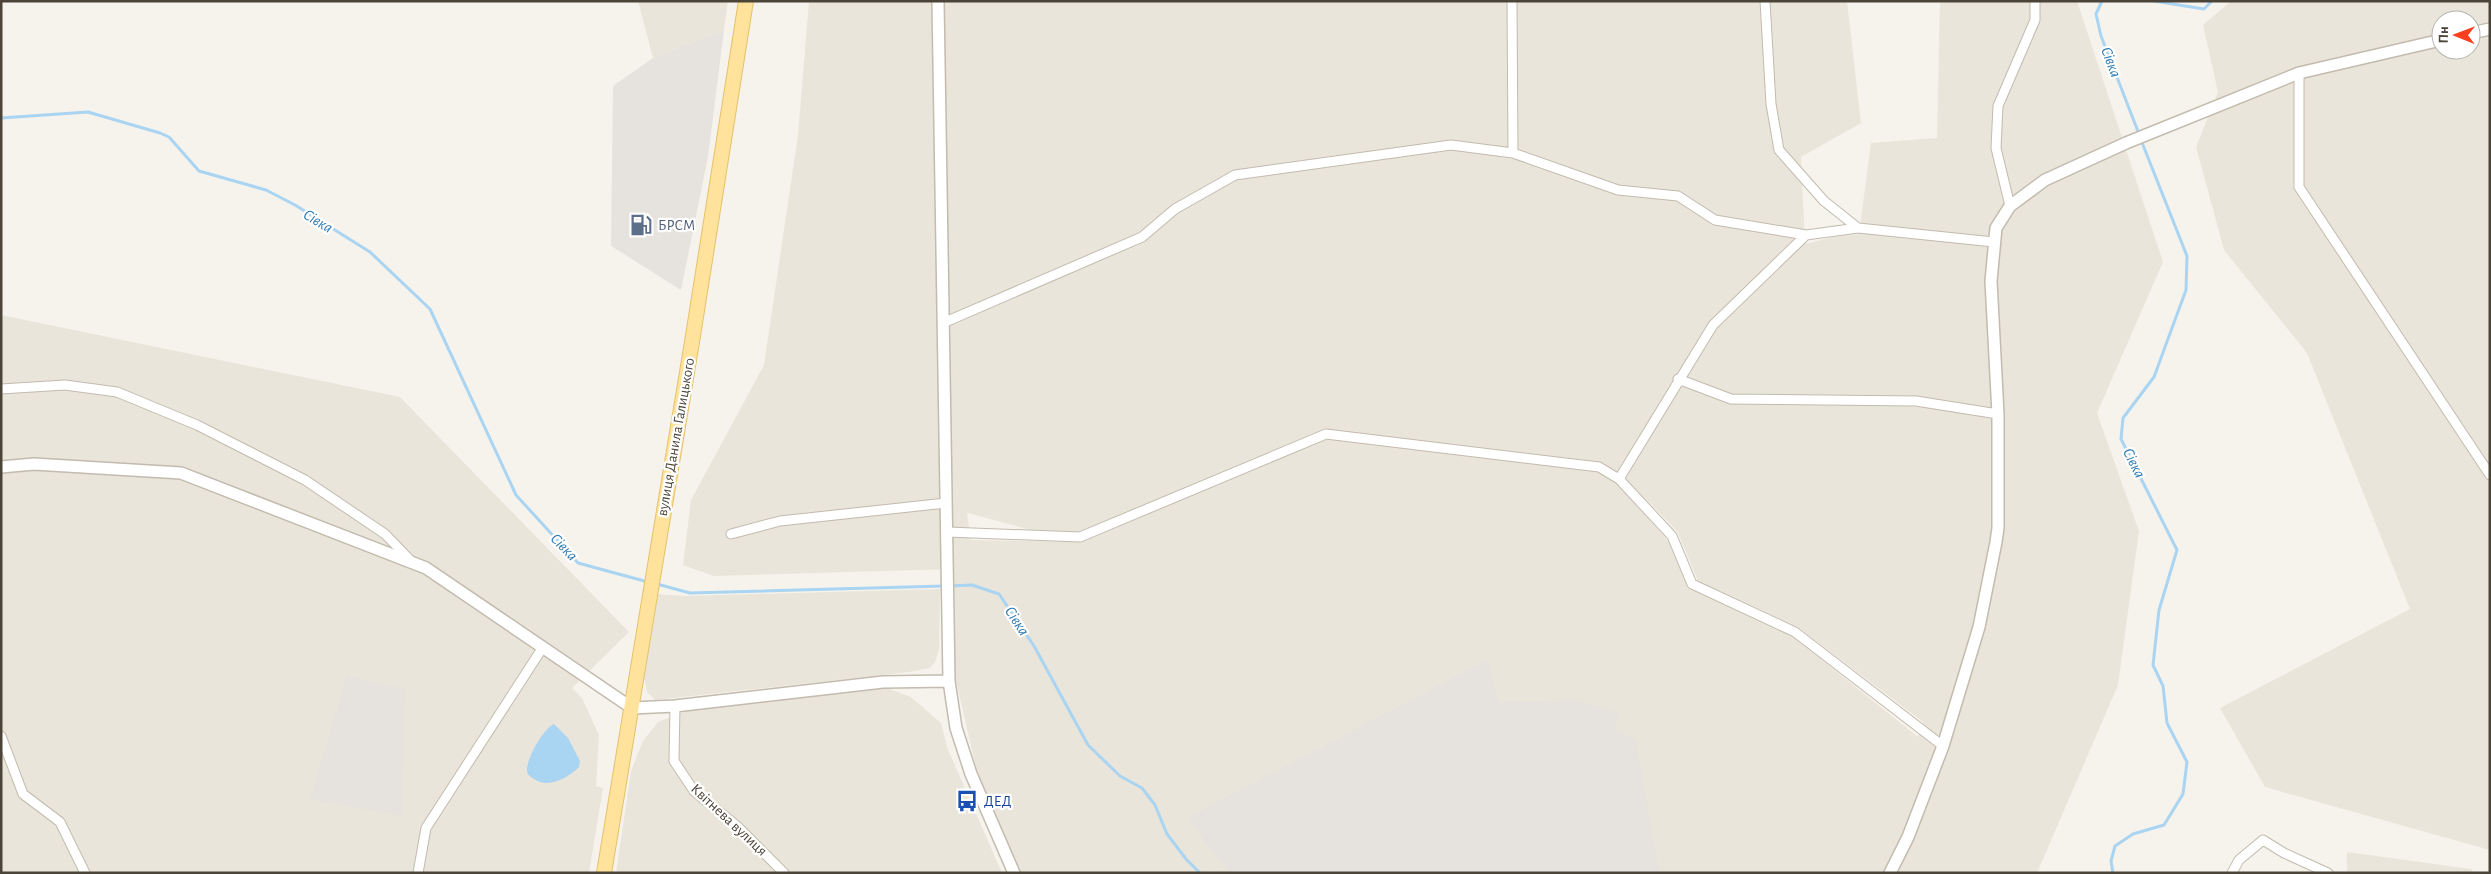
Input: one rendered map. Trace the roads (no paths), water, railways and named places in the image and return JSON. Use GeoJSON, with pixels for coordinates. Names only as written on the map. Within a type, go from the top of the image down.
{"type":"FeatureCollection","features":[{"type":"Feature","properties":{"kind":"main road","name":"вулиця Данила Галицького"},"geometry":{"type":"LineString","coordinates":[[604,873],[645,629],[657,544],[692,342],[746,1]]}},
{"type":"Feature","properties":{"kind":"street"},"geometry":{"type":"LineString","coordinates":[[938,1],[949,681],[956,728],[971,774],[1014,873]]}},
{"type":"Feature","properties":{"kind":"street"},"geometry":{"type":"LineString","coordinates":[[1512,1],[1513,153]]}},
{"type":"Feature","properties":{"kind":"street"},"geometry":{"type":"LineString","coordinates":[[1765,1],[1771,104],[1779,150],[1824,201],[1858,228]]}},
{"type":"Feature","properties":{"kind":"street"},"geometry":{"type":"LineString","coordinates":[[2010,206],[1996,148],[1998,106],[2035,20],[2035,1]]}},
{"type":"Feature","properties":{"kind":"street"},"geometry":{"type":"LineString","coordinates":[[1890,873],[1908,837],[1943,746],[1979,627],[1998,528],[1998,414],[1991,281],[1996,228],[2010,206],[2045,180],[2126,143],[2300,73],[2431,42]]}},
{"type":"Feature","properties":{"kind":"street"},"geometry":{"type":"LineString","coordinates":[[2300,73],[2299,187],[2490,475]]}},
{"type":"Feature","properties":{"kind":"street"},"geometry":{"type":"LineString","coordinates":[[943,323],[1142,238],[1175,209],[1235,176],[1451,145],[1513,153],[1618,190],[1678,196],[1715,220],[1806,235],[1858,228],[1994,242]]}},
{"type":"Feature","properties":{"kind":"street"},"geometry":{"type":"LineString","coordinates":[[1618,479],[1713,325],[1806,235]]}},
{"type":"Feature","properties":{"kind":"street"},"geometry":{"type":"LineString","coordinates":[[1678,379],[1731,399],[1916,401],[1998,414]]}},
{"type":"Feature","properties":{"kind":"street"},"geometry":{"type":"LineString","coordinates":[[1,388],[66,386],[117,392],[197,425],[305,480],[385,534],[412,562]]}},
{"type":"Feature","properties":{"kind":"street"},"geometry":{"type":"LineString","coordinates":[[947,532],[1080,537],[1326,434],[1599,467],[1618,479],[1672,536],[1692,584],[1795,632],[1943,746]]}},
{"type":"Feature","properties":{"kind":"street"},"geometry":{"type":"LineString","coordinates":[[1,467],[34,464],[182,473],[426,568],[632,708],[675,706],[883,682],[949,681]]}},
{"type":"Feature","properties":{"kind":"street"},"geometry":{"type":"LineString","coordinates":[[732,534],[780,521],[946,503]]}},
{"type":"Feature","properties":{"kind":"street"},"geometry":{"type":"LineString","coordinates":[[418,873],[418,859],[426,828],[543,647]]}},
{"type":"Feature","properties":{"kind":"street","name":"Квітнева вулиця"},"geometry":{"type":"LineString","coordinates":[[675,706],[674,761],[694,791],[737,826],[784,873]]}},
{"type":"Feature","properties":{"kind":"street"},"geometry":{"type":"LineString","coordinates":[[1,736],[23,794],[60,822],[85,873]]}},
{"type":"Feature","properties":{"kind":"street"},"geometry":{"type":"LineString","coordinates":[[2232,873],[2239,860],[2263,840],[2284,853],[2328,873]]}},
{"type":"Feature","properties":{"kind":"water"},"geometry":{"type":"Polygon","coordinates":[[[554,724],[568,738],[580,761],[579,767],[569,775],[558,781],[545,783],[528,775],[527,770],[533,751],[545,732],[554,724]]]}},
{"type":"Feature","properties":{"kind":"waterway","name":"Сівка"},"geometry":{"type":"LineString","coordinates":[[2102,1],[2096,14],[2101,36],[2139,134]]}},
{"type":"Feature","properties":{"kind":"waterway","name":"Сівка"},"geometry":{"type":"LineString","coordinates":[[2154,1],[2204,9],[2212,1]]}},
{"type":"Feature","properties":{"kind":"waterway","name":"Сівка"},"geometry":{"type":"LineString","coordinates":[[1,118],[88,112],[160,133],[169,137],[199,171],[266,190],[295,205],[370,252],[430,309],[516,495],[578,563],[648,582]]}},
{"type":"Feature","properties":{"kind":"waterway","name":"Сівка"},"geometry":{"type":"LineString","coordinates":[[2113,873],[2111,861],[2115,846],[2133,834],[2164,825],[2183,794],[2187,762],[2167,723],[2163,686],[2153,665],[2159,610],[2177,550],[2121,439],[2123,418],[2154,377],[2186,290],[2187,256],[2141,140]]}},
{"type":"Feature","properties":{"kind":"waterway","name":"Сівка"},"geometry":{"type":"LineString","coordinates":[[657,584],[690,593],[944,586]]}},
{"type":"Feature","properties":{"kind":"waterway","name":"Сівка"},"geometry":{"type":"LineString","coordinates":[[950,586],[972,585],[999,594],[1034,646],[1088,745],[1120,776],[1142,788],[1155,805],[1167,834],[1186,859],[1200,873]]}},
{"type":"Feature","properties":{"kind":"place","name":"БРСМ"},"geometry":{"type":"Point","coordinates":[641,225]}},
{"type":"Feature","properties":{"kind":"place","name":"ДЕД"},"geometry":{"type":"Point","coordinates":[967,801]}}]}
